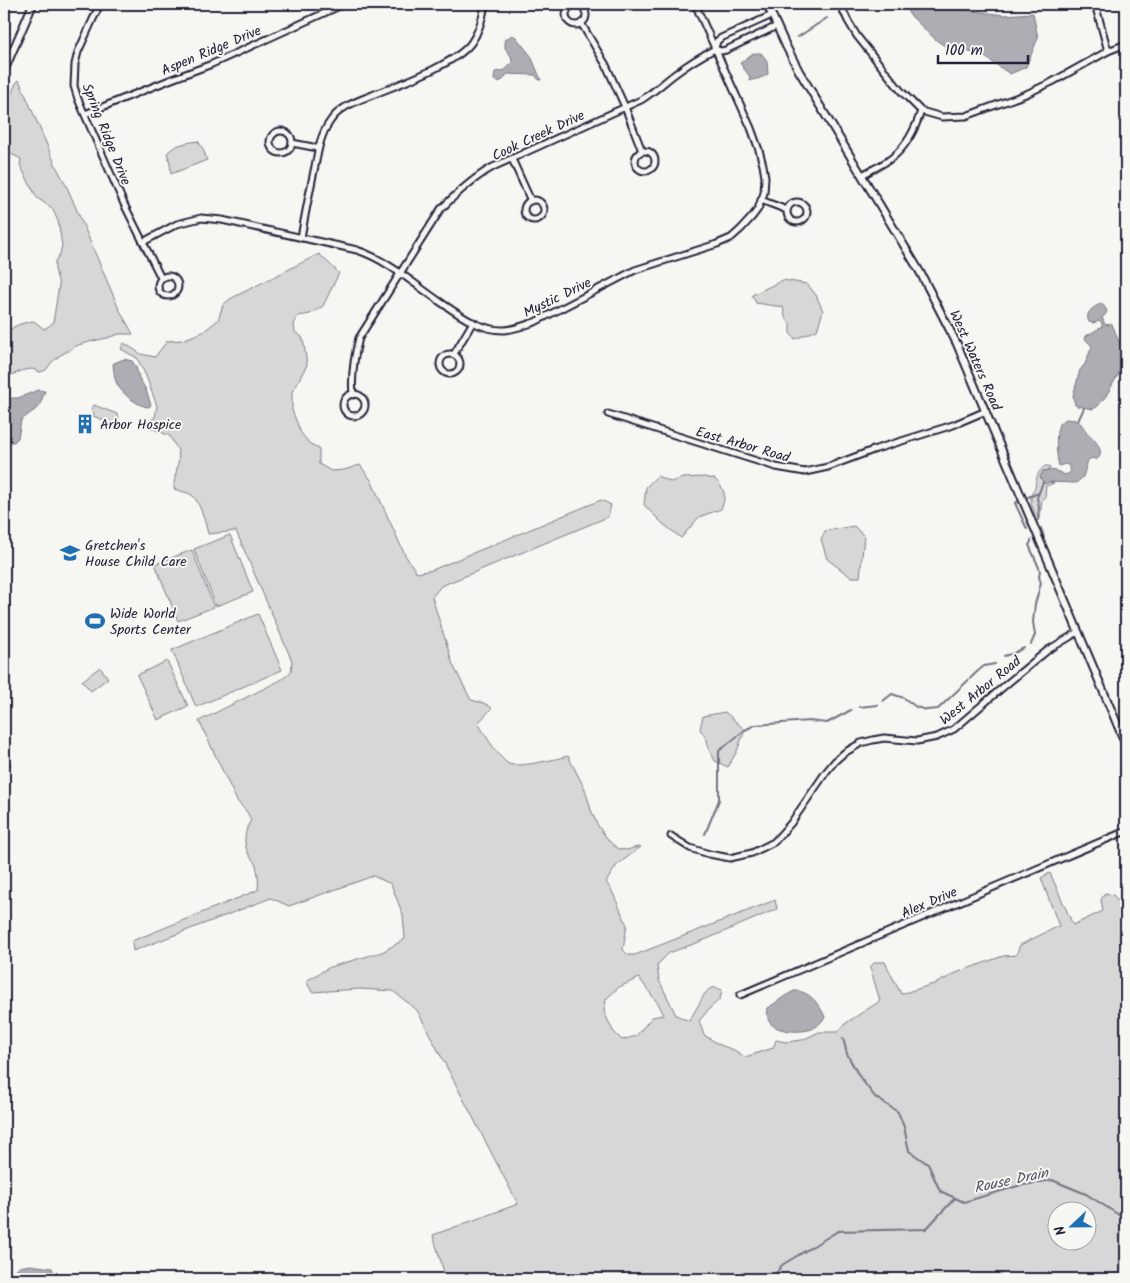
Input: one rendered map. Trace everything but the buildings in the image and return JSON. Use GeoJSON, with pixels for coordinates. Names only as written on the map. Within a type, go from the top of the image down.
{"type":"FeatureCollection","features":[{"type":"Feature","properties":{"kind":"street"},"geometry":{"type":"LineString","coordinates":[[4,71],[33,4]]}},
{"type":"Feature","properties":{"kind":"street","name":"Spring Ridge Drive"},"geometry":{"type":"LineString","coordinates":[[100,4],[78,52],[75,64],[74,86],[124,204],[162,278]]}},
{"type":"Feature","properties":{"kind":"street","name":"Aspen Ridge Drive"},"geometry":{"type":"LineString","coordinates":[[85,114],[212,64],[344,4]]}},
{"type":"Feature","properties":{"kind":"street"},"geometry":{"type":"LineString","coordinates":[[301,238],[318,148],[329,123],[340,111],[352,103],[422,74],[459,55],[470,44],[476,33],[484,13],[485,4]]}},
{"type":"Feature","properties":{"kind":"street","name":"Mystic Drive"},"geometry":{"type":"LineString","coordinates":[[143,242],[177,224],[201,218],[222,220],[359,251],[374,257],[463,317],[492,329],[504,330],[518,328],[535,322],[635,270],[731,238],[758,209],[764,192],[761,157],[751,128],[695,4]]}},
{"type":"Feature","properties":{"kind":"street","name":"West Waters Road"},"geometry":{"type":"LineString","coordinates":[[767,4],[799,71],[929,286],[958,344],[1126,745]]}},
{"type":"Feature","properties":{"kind":"street"},"geometry":{"type":"LineString","coordinates":[[840,4],[857,36],[902,91],[921,111],[942,117],[966,116],[1026,94],[1108,51],[1126,44]]}},
{"type":"Feature","properties":{"kind":"street"},"geometry":{"type":"LineString","coordinates":[[1095,4],[1108,51]]}},
{"type":"Feature","properties":{"kind":"street","name":"Cook Creek Drive"},"geometry":{"type":"LineString","coordinates":[[715,49],[717,41],[721,38],[772,15]]}},
{"type":"Feature","properties":{"kind":"street"},"geometry":{"type":"LineString","coordinates":[[581,23],[606,65],[642,151]]}},
{"type":"Feature","properties":{"kind":"street","name":"Cook Creek Drive"},"geometry":{"type":"LineString","coordinates":[[353,395],[351,380],[353,359],[359,338],[441,209],[458,192],[482,174],[641,100],[656,91],[698,58],[715,49],[726,50],[777,26]]}},
{"type":"Feature","properties":{"kind":"street"},"geometry":{"type":"LineString","coordinates":[[862,175],[888,160],[900,150],[921,111]]}},
{"type":"Feature","properties":{"kind":"street"},"geometry":{"type":"LineString","coordinates":[[284,131],[291,137],[292,143],[288,150],[279,152],[272,148],[271,140],[274,134],[284,131]]}},
{"type":"Feature","properties":{"kind":"street"},"geometry":{"type":"LineString","coordinates":[[292,143],[318,148]]}},
{"type":"Feature","properties":{"kind":"street"},"geometry":{"type":"LineString","coordinates":[[512,159],[531,201]]}},
{"type":"Feature","properties":{"kind":"street"},"geometry":{"type":"LineString","coordinates":[[761,200],[787,210]]}},
{"type":"Feature","properties":{"kind":"street"},"geometry":{"type":"LineString","coordinates":[[170,276],[175,279],[178,288],[172,296],[167,297],[159,292],[157,288],[158,282],[162,278],[170,276]]}},
{"type":"Feature","properties":{"kind":"street"},"geometry":{"type":"LineString","coordinates":[[454,354],[473,322]]}},
{"type":"Feature","properties":{"kind":"street"},"geometry":{"type":"LineString","coordinates":[[445,354],[454,354],[460,361],[459,368],[454,373],[446,373],[441,370],[440,360],[445,354]]}},
{"type":"Feature","properties":{"kind":"street"},"geometry":{"type":"LineString","coordinates":[[353,395],[361,397],[365,405],[364,410],[357,416],[349,415],[345,412],[344,408],[345,399],[353,395]]}},
{"type":"Feature","properties":{"kind":"street","name":"East Arbor Road"},"geometry":{"type":"LineString","coordinates":[[608,414],[776,467],[806,472],[828,467],[876,448],[952,425],[986,411]]}},
{"type":"Feature","properties":{"kind":"street","name":"West Arbor Road"},"geometry":{"type":"LineString","coordinates":[[671,836],[690,848],[730,858],[752,853],[774,842],[791,823],[826,772],[844,753],[873,740],[884,738],[917,741],[937,737],[954,729],[1048,650],[1078,632]]}},
{"type":"Feature","properties":{"kind":"street","name":"Alex Drive"},"geometry":{"type":"LineString","coordinates":[[740,995],[1126,830]]}},
{"type":"Feature","properties":{"kind":"shaded area"},"geometry":{"type":"Polygon","coordinates":[[[908,4],[1004,15],[1033,13],[1038,38],[1026,67],[1010,74],[982,55],[948,48],[936,40],[909,14],[906,7],[908,4]]]}},
{"type":"Feature","properties":{"kind":"shaded area"},"geometry":{"type":"Polygon","coordinates":[[[512,35],[516,37],[531,56],[541,80],[535,75],[507,74],[503,80],[498,82],[494,80],[495,72],[505,70],[512,62],[511,56],[505,48],[505,40],[512,35]]]}},
{"type":"Feature","properties":{"kind":"shaded area"},"geometry":{"type":"Polygon","coordinates":[[[756,53],[761,53],[765,58],[768,74],[749,81],[750,77],[740,63],[756,53]]]}},
{"type":"Feature","properties":{"kind":"shaded area"},"geometry":{"type":"Polygon","coordinates":[[[19,80],[119,309],[133,334],[119,334],[78,345],[59,356],[46,370],[40,372],[32,369],[24,370],[4,378],[4,335],[17,325],[25,323],[34,321],[44,329],[53,323],[59,285],[55,261],[60,254],[62,245],[58,221],[52,208],[37,198],[20,165],[21,159],[9,153],[4,147],[4,124],[11,95],[19,80]]]}},
{"type":"Feature","properties":{"kind":"shaded area"},"geometry":{"type":"Polygon","coordinates":[[[198,141],[207,160],[171,174],[167,153],[177,146],[198,141]]]}},
{"type":"Feature","properties":{"kind":"shaded area"},"geometry":{"type":"Polygon","coordinates":[[[319,254],[339,273],[323,306],[310,314],[298,316],[294,324],[295,332],[302,337],[307,365],[292,392],[292,410],[301,433],[309,443],[319,449],[319,464],[331,471],[344,470],[360,465],[371,480],[405,555],[417,573],[432,570],[601,500],[611,505],[608,517],[441,586],[432,597],[453,665],[471,700],[484,703],[492,708],[478,723],[501,757],[509,764],[521,765],[568,756],[585,789],[598,826],[609,841],[618,849],[627,850],[641,847],[617,865],[606,882],[627,925],[623,950],[628,955],[635,955],[775,900],[777,909],[669,953],[657,965],[659,980],[676,1015],[689,1021],[704,995],[710,989],[717,988],[722,990],[720,999],[699,1021],[704,1035],[745,1057],[773,1048],[776,1040],[786,1042],[802,1040],[819,1032],[838,1032],[846,1023],[880,1001],[870,967],[875,962],[885,962],[901,994],[937,983],[956,973],[1003,956],[1016,955],[1020,945],[1059,926],[1041,878],[1050,873],[1073,925],[1103,911],[1101,900],[1105,893],[1113,895],[1119,902],[1126,900],[1126,1279],[446,1279],[433,1235],[518,1204],[417,1010],[393,991],[359,989],[312,992],[306,981],[330,967],[382,952],[405,939],[403,915],[391,884],[373,876],[289,906],[271,898],[133,951],[132,941],[258,890],[256,865],[249,855],[245,841],[247,828],[251,820],[247,812],[237,801],[199,721],[281,680],[291,672],[292,661],[236,531],[208,534],[196,499],[189,494],[174,489],[178,451],[170,436],[151,428],[150,421],[155,417],[157,406],[146,376],[137,358],[121,349],[124,343],[141,354],[155,357],[167,341],[182,340],[203,332],[218,320],[223,305],[230,299],[319,254]],[[639,978],[619,987],[606,999],[604,1012],[613,1031],[622,1040],[636,1036],[652,1017],[664,1015],[639,978]]]}},
{"type":"Feature","properties":{"kind":"shaded area"},"geometry":{"type":"Polygon","coordinates":[[[783,280],[807,284],[816,295],[823,311],[817,330],[795,339],[790,333],[790,324],[785,317],[783,307],[756,303],[752,295],[783,280]]]}},
{"type":"Feature","properties":{"kind":"shaded area"},"geometry":{"type":"Polygon","coordinates":[[[1102,303],[1107,311],[1102,317],[1105,325],[1112,324],[1123,353],[1118,375],[1106,396],[1093,409],[1075,405],[1073,396],[1080,370],[1085,364],[1092,346],[1085,339],[1086,336],[1102,327],[1102,323],[1099,321],[1089,322],[1088,315],[1093,308],[1102,303]]]}},
{"type":"Feature","properties":{"kind":"shaded area"},"geometry":{"type":"Polygon","coordinates":[[[124,359],[132,361],[136,367],[151,405],[149,407],[140,405],[131,399],[117,384],[113,364],[124,359]]]}},
{"type":"Feature","properties":{"kind":"shaded area"},"geometry":{"type":"Polygon","coordinates":[[[38,390],[45,391],[39,407],[21,420],[18,438],[11,442],[4,420],[4,401],[38,390]]]}},
{"type":"Feature","properties":{"kind":"shaded area"},"geometry":{"type":"Polygon","coordinates":[[[94,405],[117,414],[119,417],[116,425],[93,416],[94,413],[91,411],[94,405]]]}},
{"type":"Feature","properties":{"kind":"shaded area"},"geometry":{"type":"Polygon","coordinates":[[[1066,419],[1077,420],[1081,423],[1097,443],[1100,450],[1099,457],[1088,460],[1083,477],[1076,483],[1050,482],[1044,484],[1040,477],[1043,471],[1050,470],[1065,475],[1071,471],[1068,465],[1059,466],[1057,456],[1056,439],[1058,428],[1059,424],[1066,419]]]}},
{"type":"Feature","properties":{"kind":"shaded area"},"geometry":{"type":"Polygon","coordinates":[[[1045,466],[1050,468],[1043,471],[1050,482],[1054,483],[1046,486],[1039,519],[1034,512],[1031,495],[1035,488],[1036,479],[1045,466]]]}},
{"type":"Feature","properties":{"kind":"shaded area"},"geometry":{"type":"Polygon","coordinates":[[[657,476],[671,482],[683,478],[704,477],[715,479],[724,493],[721,509],[699,517],[681,538],[644,505],[646,487],[657,476]]]}},
{"type":"Feature","properties":{"kind":"shaded area"},"geometry":{"type":"Polygon","coordinates":[[[854,526],[864,536],[860,577],[851,577],[827,559],[821,539],[825,531],[854,526]]]}},
{"type":"Feature","properties":{"kind":"shaded area"},"geometry":{"type":"Polygon","coordinates":[[[230,535],[253,592],[216,606],[194,549],[230,535]]]}},
{"type":"Feature","properties":{"kind":"shaded area"},"geometry":{"type":"Polygon","coordinates":[[[192,550],[214,607],[178,621],[155,564],[192,550]]]}},
{"type":"Feature","properties":{"kind":"shaded area"},"geometry":{"type":"Polygon","coordinates":[[[258,614],[282,670],[196,707],[172,650],[258,614]]]}},
{"type":"Feature","properties":{"kind":"shaded area"},"geometry":{"type":"Polygon","coordinates":[[[167,661],[188,706],[158,720],[137,675],[167,661]]]}},
{"type":"Feature","properties":{"kind":"shaded area"},"geometry":{"type":"Polygon","coordinates":[[[100,667],[108,678],[91,691],[82,681],[100,667]]]}},
{"type":"Feature","properties":{"kind":"shaded area"},"geometry":{"type":"Polygon","coordinates":[[[725,712],[745,730],[728,767],[715,761],[707,740],[700,729],[703,716],[725,712]]]}},
{"type":"Feature","properties":{"kind":"shaded area"},"geometry":{"type":"Polygon","coordinates":[[[794,991],[799,991],[809,996],[823,1012],[824,1019],[814,1028],[790,1031],[778,1028],[770,1023],[768,1008],[794,991]]]}},
{"type":"Feature","properties":{"kind":"shaded area"},"geometry":{"type":"Polygon","coordinates":[[[30,1265],[52,1268],[56,1279],[4,1279],[19,1267],[30,1265]]]}},
{"type":"Feature","properties":{"kind":"waterway"},"geometry":{"type":"LineString","coordinates":[[798,37],[827,18]]}},
{"type":"Feature","properties":{"kind":"waterway"},"geometry":{"type":"LineString","coordinates":[[1121,345],[1126,339]]}},
{"type":"Feature","properties":{"kind":"waterway"},"geometry":{"type":"LineString","coordinates":[[1078,421],[1084,408]]}},
{"type":"Feature","properties":{"kind":"waterway"},"geometry":{"type":"LineString","coordinates":[[1038,520],[1039,507],[1037,498],[1043,482]]}},
{"type":"Feature","properties":{"kind":"waterway"},"geometry":{"type":"LineString","coordinates":[[1028,497],[1039,493]]}},
{"type":"Feature","properties":{"kind":"waterway"},"geometry":{"type":"LineString","coordinates":[[1017,502],[1015,503],[1027,529]]}},
{"type":"Feature","properties":{"kind":"waterway"},"geometry":{"type":"LineString","coordinates":[[1041,528],[1043,537]]}},
{"type":"Feature","properties":{"kind":"waterway"},"geometry":{"type":"LineString","coordinates":[[1031,540],[1029,545],[1040,570],[1039,577],[1041,583],[1035,604],[1033,622],[1035,635],[1031,644]]}},
{"type":"Feature","properties":{"kind":"waterway"},"geometry":{"type":"LineString","coordinates":[[1004,656],[1024,648]]}},
{"type":"Feature","properties":{"kind":"waterway"},"geometry":{"type":"LineString","coordinates":[[883,701],[892,694],[904,698],[916,707],[927,710],[938,709],[984,666],[995,664]]}},
{"type":"Feature","properties":{"kind":"waterway"},"geometry":{"type":"LineString","coordinates":[[859,707],[878,705]]}},
{"type":"Feature","properties":{"kind":"waterway"},"geometry":{"type":"LineString","coordinates":[[705,834],[719,800],[719,751],[745,730],[755,725],[809,721],[827,723],[851,710]]}},
{"type":"Feature","properties":{"kind":"waterway"},"geometry":{"type":"LineString","coordinates":[[843,1038],[847,1054],[859,1076],[875,1097],[898,1112],[904,1127],[909,1151],[928,1164],[940,1191],[964,1202],[1018,1186],[1052,1180],[1086,1194],[1119,1215],[1126,1222]]}},
{"type":"Feature","properties":{"kind":"waterway","name":"Rouse Drain"},"geometry":{"type":"LineString","coordinates":[[772,1279],[782,1265],[838,1231],[926,1229],[955,1198]]}},
{"type":"Feature","properties":{"kind":"place","name":"Arbor Hospice"},"geometry":{"type":"Point","coordinates":[85,424]}},
{"type":"Feature","properties":{"kind":"place","name":"Gretchen's House Child Care"},"geometry":{"type":"Point","coordinates":[70,553]}},
{"type":"Feature","properties":{"kind":"place","name":"Wide World Sports Center"},"geometry":{"type":"Point","coordinates":[95,621]}}]}
